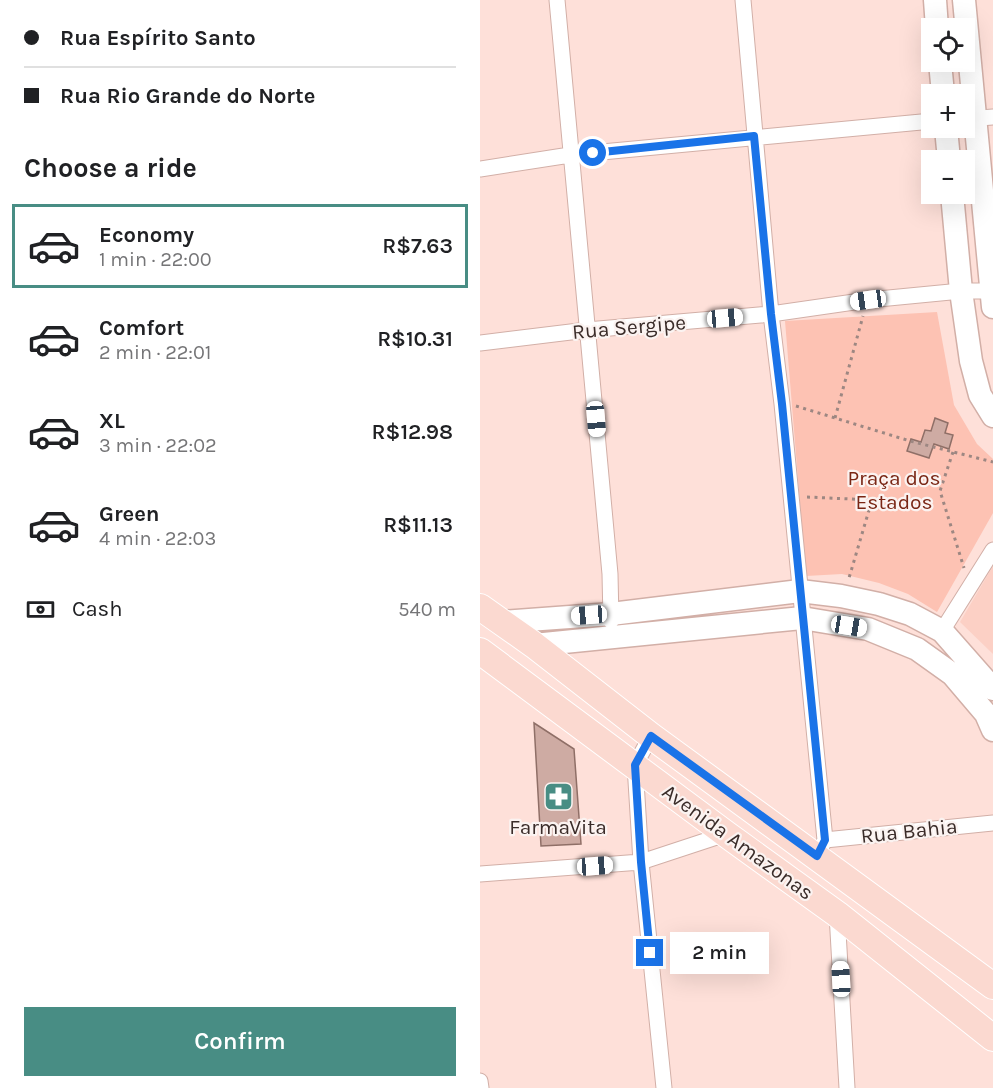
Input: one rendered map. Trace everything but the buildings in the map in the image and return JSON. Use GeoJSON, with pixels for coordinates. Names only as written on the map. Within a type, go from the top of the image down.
{"type":"FeatureCollection","features":[{"type":"Feature","properties":{"kind":"main road","name":"Avenida Amazonas"},"geometry":{"type":"LineString","coordinates":[[490,614],[534,645],[651,736],[821,848],[993,986]]}},
{"type":"Feature","properties":{"kind":"main road","name":"Avenida Amazonas"},"geometry":{"type":"LineString","coordinates":[[480,651],[837,914],[993,1038]]}},
{"type":"Feature","properties":{"kind":"street"},"geometry":{"type":"LineString","coordinates":[[557,0],[610,574],[610,636]]}},
{"type":"Feature","properties":{"kind":"street"},"geometry":{"type":"LineString","coordinates":[[743,0],[771,314],[800,591],[821,848]]}},
{"type":"Feature","properties":{"kind":"street"},"geometry":{"type":"LineString","coordinates":[[935,0],[936,18]]}},
{"type":"Feature","properties":{"kind":"street"},"geometry":{"type":"LineString","coordinates":[[964,0],[978,118],[992,297]]}},
{"type":"Feature","properties":{"kind":"street"},"geometry":{"type":"LineString","coordinates":[[480,169],[570,155],[921,122]]}},
{"type":"Feature","properties":{"kind":"street"},"geometry":{"type":"LineString","coordinates":[[953,204],[961,291],[971,362],[980,395],[993,416]]}},
{"type":"Feature","properties":{"kind":"street","name":"Rua Sergipe"},"geometry":{"type":"LineString","coordinates":[[480,343],[588,330],[771,314],[868,300],[961,291],[992,297]]}},
{"type":"Feature","properties":{"kind":"street"},"geometry":{"type":"LineString","coordinates":[[942,631],[993,550]]}},
{"type":"Feature","properties":{"kind":"street"},"geometry":{"type":"LineString","coordinates":[[490,614],[611,614],[800,591],[841,596],[879,604],[910,614],[942,631],[993,689]]}},
{"type":"Feature","properties":{"kind":"street"},"geometry":{"type":"LineString","coordinates":[[534,645],[802,618],[868,629],[917,649],[952,674],[986,714],[993,730]]}},
{"type":"Feature","properties":{"kind":"street"},"geometry":{"type":"LineString","coordinates":[[651,736],[635,765],[641,862],[663,1088]]}},
{"type":"Feature","properties":{"kind":"street","name":"Rua Bahia"},"geometry":{"type":"LineString","coordinates":[[821,848],[993,823]]}},
{"type":"Feature","properties":{"kind":"street"},"geometry":{"type":"LineString","coordinates":[[480,874],[641,862],[726,834]]}},
{"type":"Feature","properties":{"kind":"street"},"geometry":{"type":"LineString","coordinates":[[837,914],[847,1088]]}},
{"type":"Feature","properties":{"kind":"street"},"geometry":{"type":"LineString","coordinates":[[480,1082],[481,1088]]}},
{"type":"Feature","properties":{"kind":"path"},"geometry":{"type":"LineString","coordinates":[[835,418],[868,300]]}},
{"type":"Feature","properties":{"kind":"path"},"geometry":{"type":"LineString","coordinates":[[782,404],[993,462]]}},
{"type":"Feature","properties":{"kind":"path"},"geometry":{"type":"LineString","coordinates":[[952,452],[940,491],[970,584]]}},
{"type":"Feature","properties":{"kind":"path"},"geometry":{"type":"LineString","coordinates":[[791,497],[872,500],[850,576],[841,596]]}},
{"type":"Feature","properties":{"kind":"shaded area"},"geometry":{"type":"Polygon","coordinates":[[[993,566],[993,654],[960,622],[993,566]]]}},
{"type":"Feature","properties":{"kind":"green space","name":"Praça dos Estados"},"geometry":{"type":"Polygon","coordinates":[[[937,312],[954,405],[977,444],[993,459],[993,513],[937,612],[908,594],[879,583],[842,574],[806,576],[785,321],[937,312]]]}},
{"type":"Feature","properties":{"kind":"place","name":"FarmaVita"},"geometry":{"type":"Point","coordinates":[558,796]}},
{"type":"Feature","properties":{"kind":"route"},"geometry":{"type":"LineString","coordinates":[[593,153],[754,136],[825,840],[817,856],[651,736],[635,765],[650,953]]}}]}
